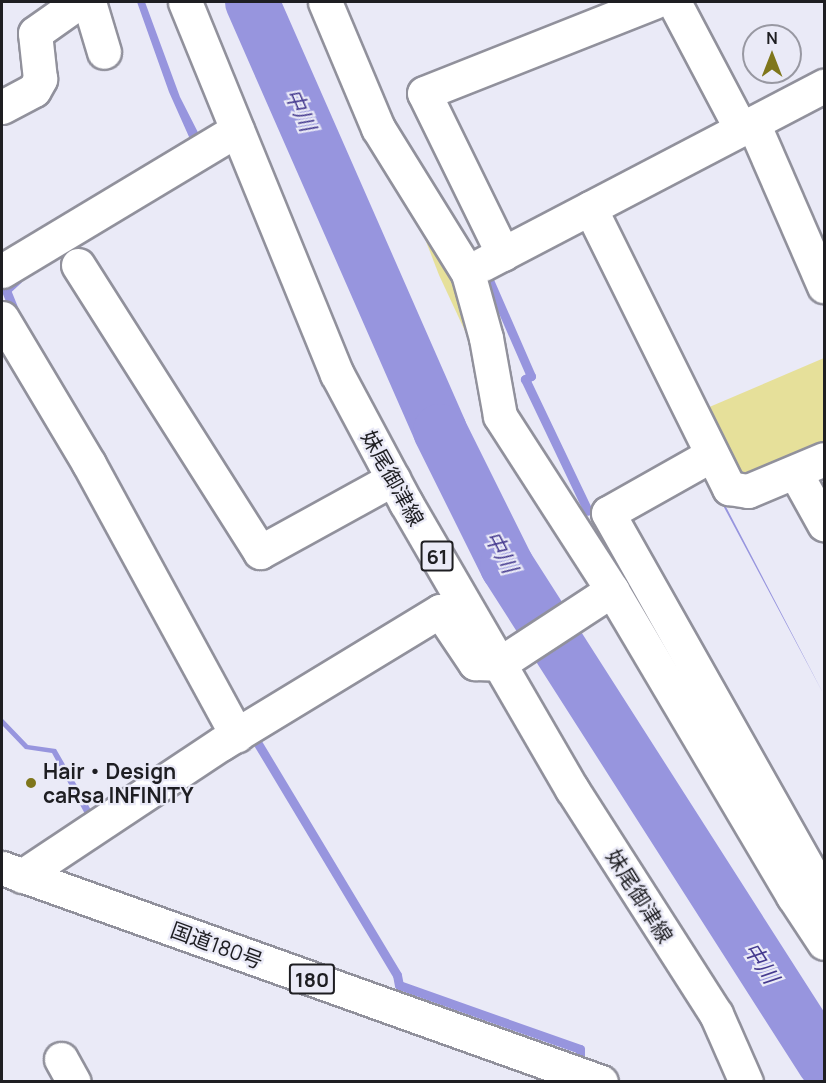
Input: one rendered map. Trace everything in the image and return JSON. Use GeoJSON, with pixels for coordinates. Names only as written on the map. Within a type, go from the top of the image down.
{"type":"FeatureCollection","features":[{"type":"Feature","properties":{"kind":"main road"},"geometry":{"type":"LineString","coordinates":[[2,107],[34,90],[40,79],[35,33],[79,2]]}},
{"type":"Feature","properties":{"kind":"main road"},"geometry":{"type":"LineString","coordinates":[[89,2],[104,52]]}},
{"type":"Feature","properties":{"kind":"main road","name":"妹尾御津線"},"geometry":{"type":"LineString","coordinates":[[185,2],[337,374],[393,479],[504,660],[572,789],[716,1014],[746,1082]]}},
{"type":"Feature","properties":{"kind":"main road"},"geometry":{"type":"LineString","coordinates":[[325,2],[378,128],[468,273],[486,338],[500,416],[793,896],[825,943]]}},
{"type":"Feature","properties":{"kind":"main road"},"geometry":{"type":"LineString","coordinates":[[503,254],[424,93],[654,2]]}},
{"type":"Feature","properties":{"kind":"main road"},"geometry":{"type":"LineString","coordinates":[[674,2],[747,126],[825,286]]}},
{"type":"Feature","properties":{"kind":"main road"},"geometry":{"type":"LineString","coordinates":[[468,273],[825,87]]}},
{"type":"Feature","properties":{"kind":"main road"},"geometry":{"type":"LineString","coordinates":[[2,271],[237,130]]}},
{"type":"Feature","properties":{"kind":"main road"},"geometry":{"type":"LineString","coordinates":[[591,208],[729,488],[748,491],[825,459]]}},
{"type":"Feature","properties":{"kind":"main road"},"geometry":{"type":"LineString","coordinates":[[78,265],[260,552],[393,479]]}},
{"type":"Feature","properties":{"kind":"main road"},"geometry":{"type":"LineString","coordinates":[[2,318],[245,730]]}},
{"type":"Feature","properties":{"kind":"main road"},"geometry":{"type":"LineString","coordinates":[[711,455],[608,513],[816,882],[825,932]]}},
{"type":"Feature","properties":{"kind":"main road"},"geometry":{"type":"LineString","coordinates":[[795,472],[825,524]]}},
{"type":"Feature","properties":{"kind":"main road"},"geometry":{"type":"LineString","coordinates":[[8,878],[440,610],[475,663],[504,660],[608,592]]}},
{"type":"Feature","properties":{"kind":"main road","name":"国道180号"},"geometry":{"type":"LineString","coordinates":[[8,878],[585,1079]]}},
{"type":"Feature","properties":{"kind":"shaded area"},"geometry":{"type":"Polygon","coordinates":[[[137,2],[145,2],[180,97],[212,160],[202,166],[169,92],[137,2]]]}},
{"type":"Feature","properties":{"kind":"shaded area"},"geometry":{"type":"Polygon","coordinates":[[[410,200],[438,239],[480,343],[485,374],[439,275],[410,200]]]}},
{"type":"Feature","properties":{"kind":"shaded area"},"geometry":{"type":"Polygon","coordinates":[[[824,358],[824,450],[739,479],[700,411],[824,358]]]}},
{"type":"Feature","properties":{"kind":"shaded area"},"geometry":{"type":"Polygon","coordinates":[[[697,475],[711,478],[824,695],[710,481],[697,478],[697,475]]]}},
{"type":"Feature","properties":{"kind":"shaded area"},"geometry":{"type":"Polygon","coordinates":[[[2,718],[28,745],[56,749],[95,817],[91,825],[52,753],[25,749],[2,725],[2,718]]]}},
{"type":"Feature","properties":{"kind":"waterway","name":"中川"},"geometry":{"type":"LineString","coordinates":[[252,2],[440,431],[507,566],[824,1062]]}},
{"type":"Feature","properties":{"kind":"waterway"},"geometry":{"type":"LineString","coordinates":[[16,315],[6,290],[18,279]]}},
{"type":"Feature","properties":{"kind":"waterway"},"geometry":{"type":"LineString","coordinates":[[489,280],[531,376],[525,379],[588,511]]}},
{"type":"Feature","properties":{"kind":"waterway"},"geometry":{"type":"LineString","coordinates":[[251,732],[397,975],[399,985],[580,1049],[580,1056]]}},
{"type":"Feature","properties":{"kind":"place","name":"Hair・Design caRsa INFINITY"},"geometry":{"type":"Point","coordinates":[31,783]}}]}
